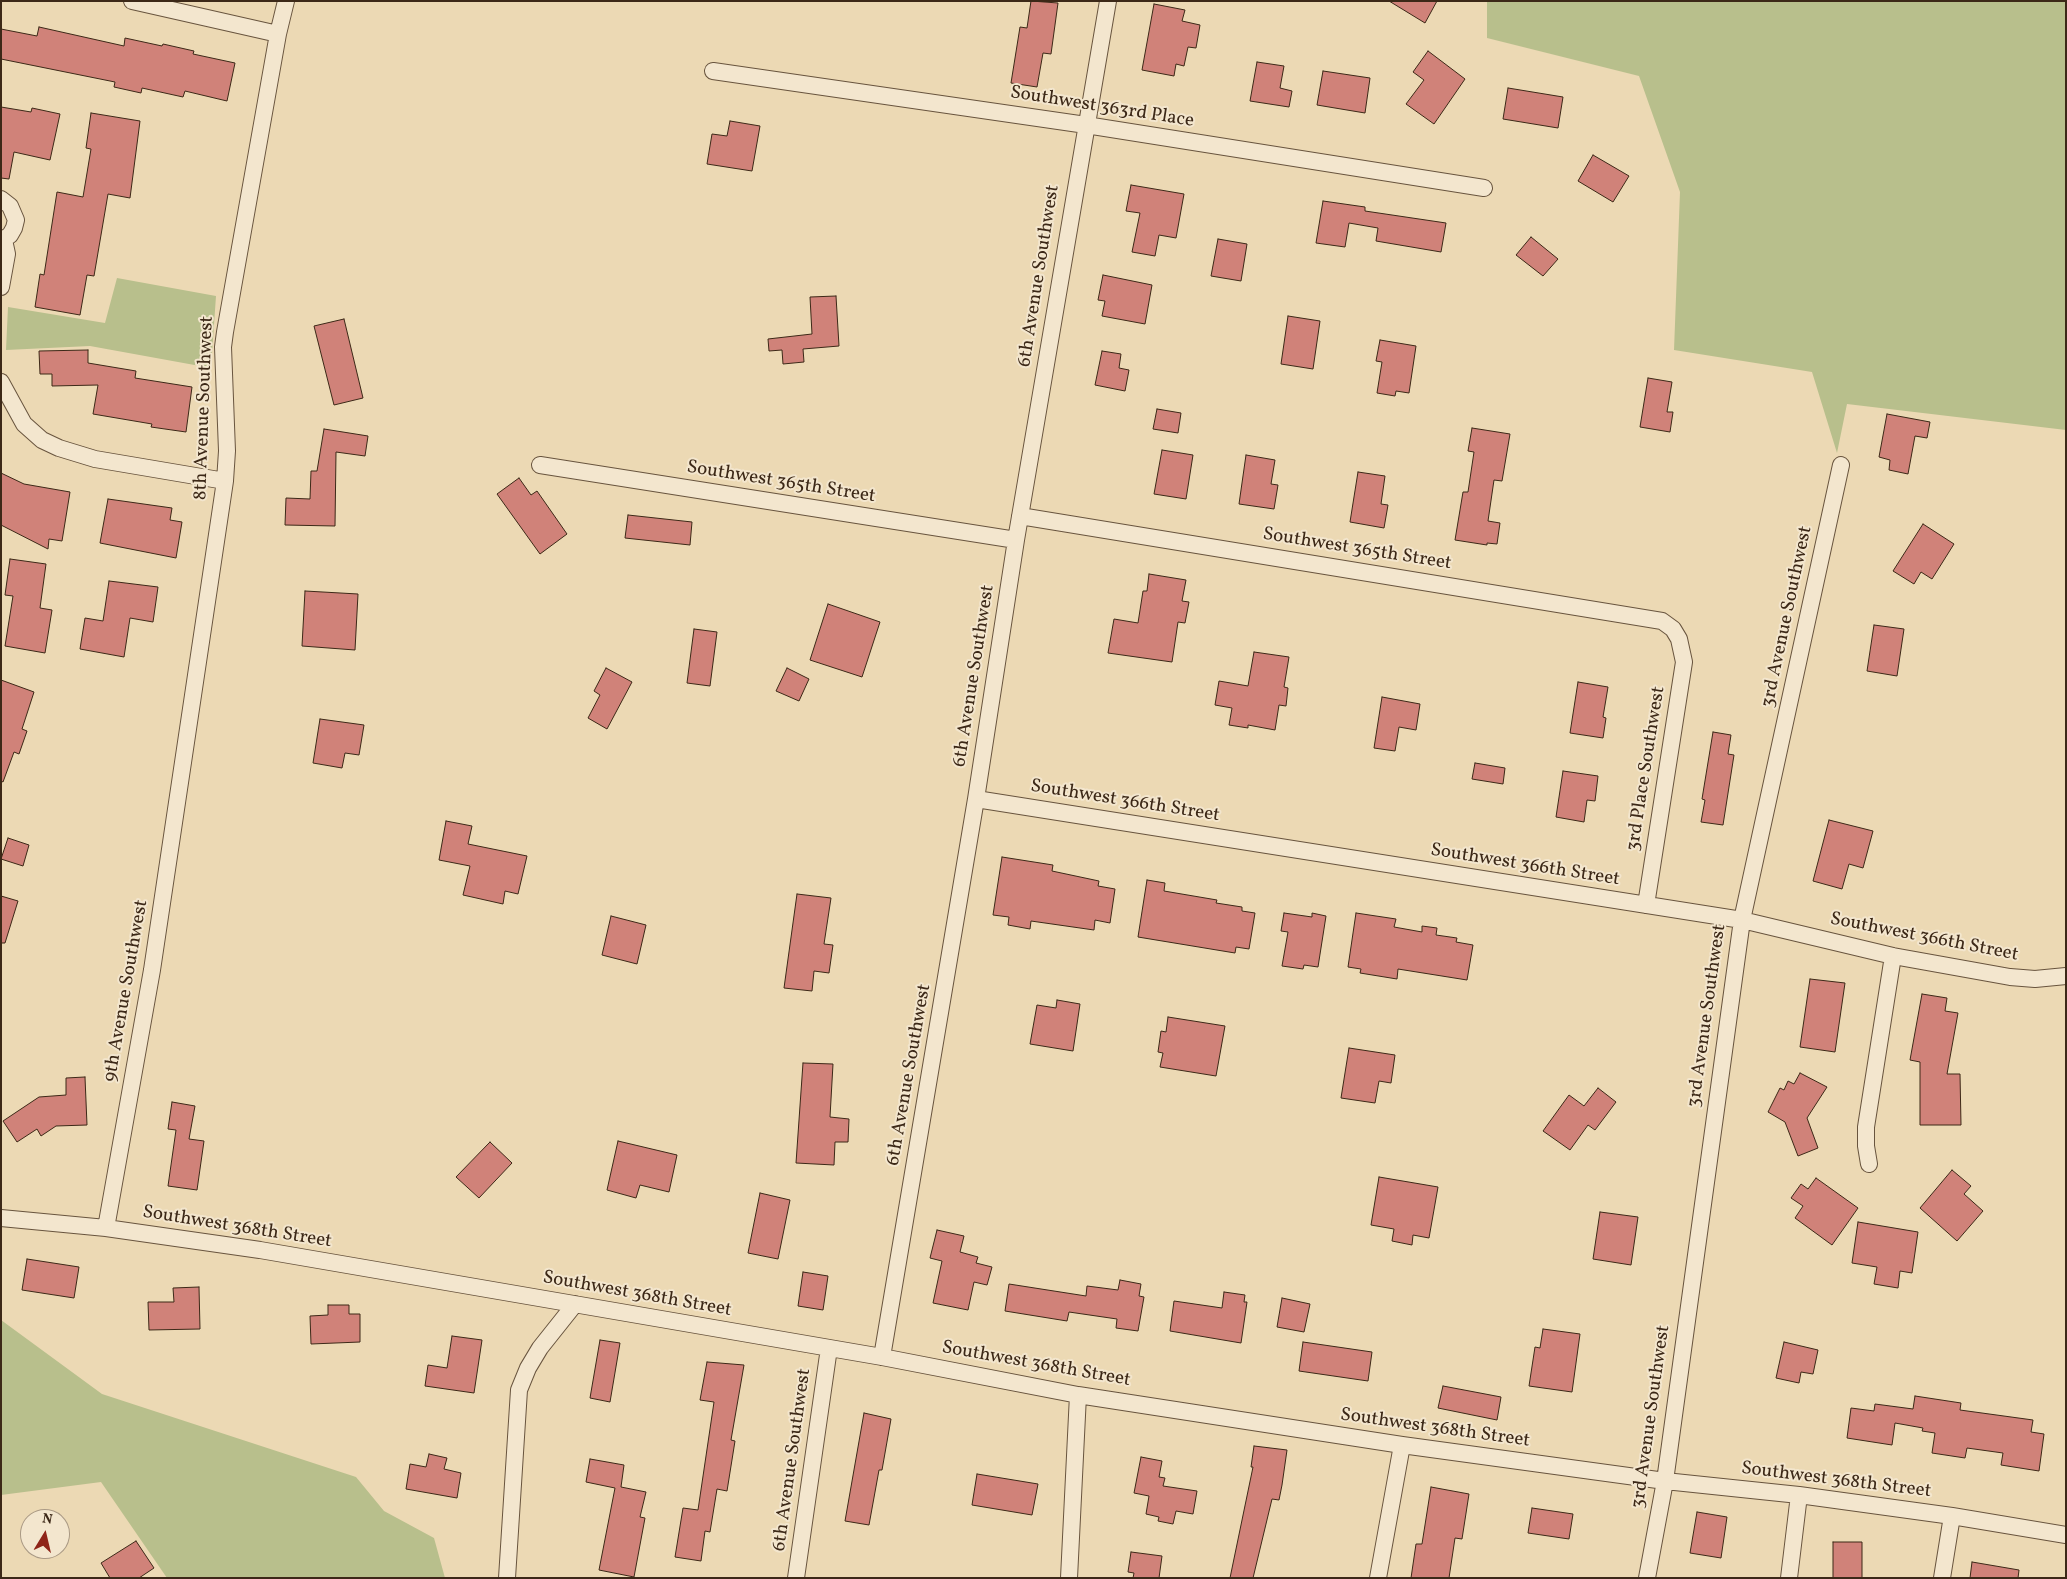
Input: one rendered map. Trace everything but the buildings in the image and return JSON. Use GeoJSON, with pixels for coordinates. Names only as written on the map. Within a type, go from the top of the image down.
{"type":"FeatureCollection","features":[{"type":"Feature","properties":{"kind":"street"},"geometry":{"type":"LineString","coordinates":[[132,1],[278,34]]}},
{"type":"Feature","properties":{"kind":"street","name":"8th Avenue Southwest"},"geometry":{"type":"LineString","coordinates":[[183,759],[225,481],[227,451],[223,347],[278,34],[286,1]]}},
{"type":"Feature","properties":{"kind":"street","name":"6th Avenue Southwest"},"geometry":{"type":"LineString","coordinates":[[882,1357],[976,799],[1020,516],[1108,1]]}},
{"type":"Feature","properties":{"kind":"street","name":"Southwest 363rd Place"},"geometry":{"type":"LineString","coordinates":[[713,71],[1086,125],[1484,188]]}},
{"type":"Feature","properties":{"kind":"street"},"geometry":{"type":"LineString","coordinates":[[1,199],[10,206],[16,220],[14,228],[2,240],[7,254],[1,287]]}},
{"type":"Feature","properties":{"kind":"street"},"geometry":{"type":"LineString","coordinates":[[1,382],[24,424],[42,440],[59,448],[86,456],[225,481]]}},
{"type":"Feature","properties":{"kind":"street","name":"Southwest 365th Street"},"geometry":{"type":"LineString","coordinates":[[540,465],[1016,540]]}},
{"type":"Feature","properties":{"kind":"street","name":"3rd Avenue Southwest"},"geometry":{"type":"LineString","coordinates":[[1647,1578],[1665,1481],[1742,920],[1841,465]]}},
{"type":"Feature","properties":{"kind":"street","name":"Southwest 365th Street"},"geometry":{"type":"LineString","coordinates":[[1020,516],[1649,618],[1662,621],[1673,629],[1679,639]]}},
{"type":"Feature","properties":{"kind":"street","name":"3rd Place Southwest"},"geometry":{"type":"LineString","coordinates":[[1646,905],[1684,662],[1679,639]]}},
{"type":"Feature","properties":{"kind":"street","name":"9th Avenue Southwest"},"geometry":{"type":"LineString","coordinates":[[106,1228],[152,970],[183,759]]}},
{"type":"Feature","properties":{"kind":"street","name":"Southwest 366th Street"},"geometry":{"type":"LineString","coordinates":[[976,799],[1742,920],[1893,956],[2010,977],[2035,979],[2066,976]]}},
{"type":"Feature","properties":{"kind":"street"},"geometry":{"type":"LineString","coordinates":[[1869,1164],[1866,1146],[1866,1127],[1893,956]]}},
{"type":"Feature","properties":{"kind":"street","name":"Southwest 368th Street"},"geometry":{"type":"LineString","coordinates":[[1,1218],[106,1228],[260,1250],[882,1357],[1078,1394],[1402,1445],[1665,1481],[1800,1495],[1952,1516],[2066,1535]]}},
{"type":"Feature","properties":{"kind":"street"},"geometry":{"type":"LineString","coordinates":[[507,1578],[519,1390],[528,1368],[540,1348],[575,1304]]}},
{"type":"Feature","properties":{"kind":"street","name":"6th Avenue Southwest"},"geometry":{"type":"LineString","coordinates":[[796,1578],[829,1348]]}},
{"type":"Feature","properties":{"kind":"street"},"geometry":{"type":"LineString","coordinates":[[1068,1578],[1078,1394]]}},
{"type":"Feature","properties":{"kind":"street"},"geometry":{"type":"LineString","coordinates":[[1378,1578],[1402,1445]]}},
{"type":"Feature","properties":{"kind":"street"},"geometry":{"type":"LineString","coordinates":[[1789,1578],[1800,1495]]}},
{"type":"Feature","properties":{"kind":"street"},"geometry":{"type":"LineString","coordinates":[[1942,1578],[1952,1516]]}},
{"type":"Feature","properties":{"kind":"green space"},"geometry":{"type":"Polygon","coordinates":[[[1487,1],[2066,1],[2066,430],[1847,404],[1837,453],[1812,372],[1674,350],[1680,192],[1639,76],[1487,38],[1487,1]]]}},
{"type":"Feature","properties":{"kind":"green space"},"geometry":{"type":"Polygon","coordinates":[[[117,278],[216,296],[211,368],[90,346],[6,350],[8,307],[105,323],[117,278]]]}},
{"type":"Feature","properties":{"kind":"green space"},"geometry":{"type":"Polygon","coordinates":[[[1,1320],[102,1394],[356,1477],[384,1511],[434,1538],[445,1578],[167,1578],[101,1482],[1,1495],[1,1320]]]}}]}
